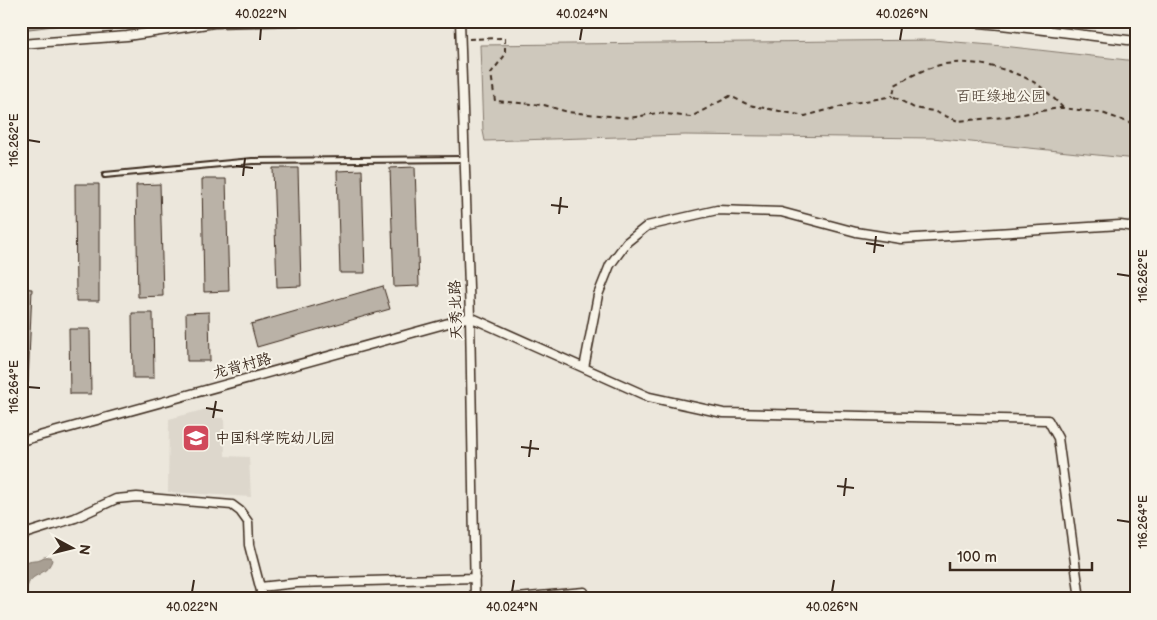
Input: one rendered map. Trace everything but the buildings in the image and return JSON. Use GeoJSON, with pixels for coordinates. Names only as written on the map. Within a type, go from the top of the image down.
{"type":"FeatureCollection","features":[{"type":"Feature","properties":{"kind":"street"},"geometry":{"type":"LineString","coordinates":[[21,44],[128,36],[214,23],[298,21]]}},
{"type":"Feature","properties":{"kind":"street","name":"天秀北路"},"geometry":{"type":"LineString","coordinates":[[460,21],[470,316],[475,599]]}},
{"type":"Feature","properties":{"kind":"street"},"geometry":{"type":"LineString","coordinates":[[958,21],[1001,24],[1136,41]]}},
{"type":"Feature","properties":{"kind":"street"},"geometry":{"type":"LineString","coordinates":[[584,368],[598,295],[610,265],[627,242],[647,226],[717,210],[782,212],[856,232],[901,239],[1120,226],[1136,227]]}},
{"type":"Feature","properties":{"kind":"street"},"geometry":{"type":"LineString","coordinates":[[470,316],[648,397],[723,413],[1048,420],[1058,438],[1080,599]]}},
{"type":"Feature","properties":{"kind":"street","name":"龙背村路"},"geometry":{"type":"LineString","coordinates":[[21,441],[470,316]]}},
{"type":"Feature","properties":{"kind":"street"},"geometry":{"type":"LineString","coordinates":[[21,535],[67,521],[116,499],[137,496],[232,505],[240,511],[248,522],[249,545],[260,587],[260,599]]}},
{"type":"Feature","properties":{"kind":"street"},"geometry":{"type":"LineString","coordinates":[[260,587],[297,583],[475,578]]}},
{"type":"Feature","properties":{"kind":"street"},"geometry":{"type":"LineString","coordinates":[[506,599],[584,592],[584,599]]}},
{"type":"Feature","properties":{"kind":"lane"},"geometry":{"type":"LineString","coordinates":[[105,175],[252,161],[465,159]]}},
{"type":"Feature","properties":{"kind":"path"},"geometry":{"type":"LineString","coordinates":[[461,39],[505,38],[506,55],[491,73],[495,102],[544,105],[568,112],[630,118],[657,113],[691,116],[730,96],[748,105],[805,116],[854,103],[893,96],[914,108],[932,111],[958,121],[1004,117],[1063,108],[1102,113],[1136,125]]}},
{"type":"Feature","properties":{"kind":"path"},"geometry":{"type":"LineString","coordinates":[[893,96],[895,85],[930,68],[961,62],[1001,69],[1029,79],[1063,108]]}},
{"type":"Feature","properties":{"kind":"shaded area"},"geometry":{"type":"Polygon","coordinates":[[[21,21],[95,21],[21,30],[21,21]]]}},
{"type":"Feature","properties":{"kind":"shaded area","name":"中国科学院幼儿园"},"geometry":{"type":"Polygon","coordinates":[[[214,407],[214,418],[224,418],[225,456],[249,457],[251,497],[168,492],[169,419],[214,407]]]}},
{"type":"Feature","properties":{"kind":"shaded area"},"geometry":{"type":"Polygon","coordinates":[[[50,557],[52,560],[49,566],[28,583],[28,599],[21,599],[20,578],[25,563],[50,557]]]}},
{"type":"Feature","properties":{"kind":"green space","name":"百旺绿地公园"},"geometry":{"type":"Polygon","coordinates":[[[932,40],[1136,61],[1136,159],[932,138],[685,135],[485,141],[480,45],[932,40]]]}},
{"type":"Feature","properties":{"kind":"place","name":"中国科学院幼儿园"},"geometry":{"type":"Point","coordinates":[196,438]}}]}
